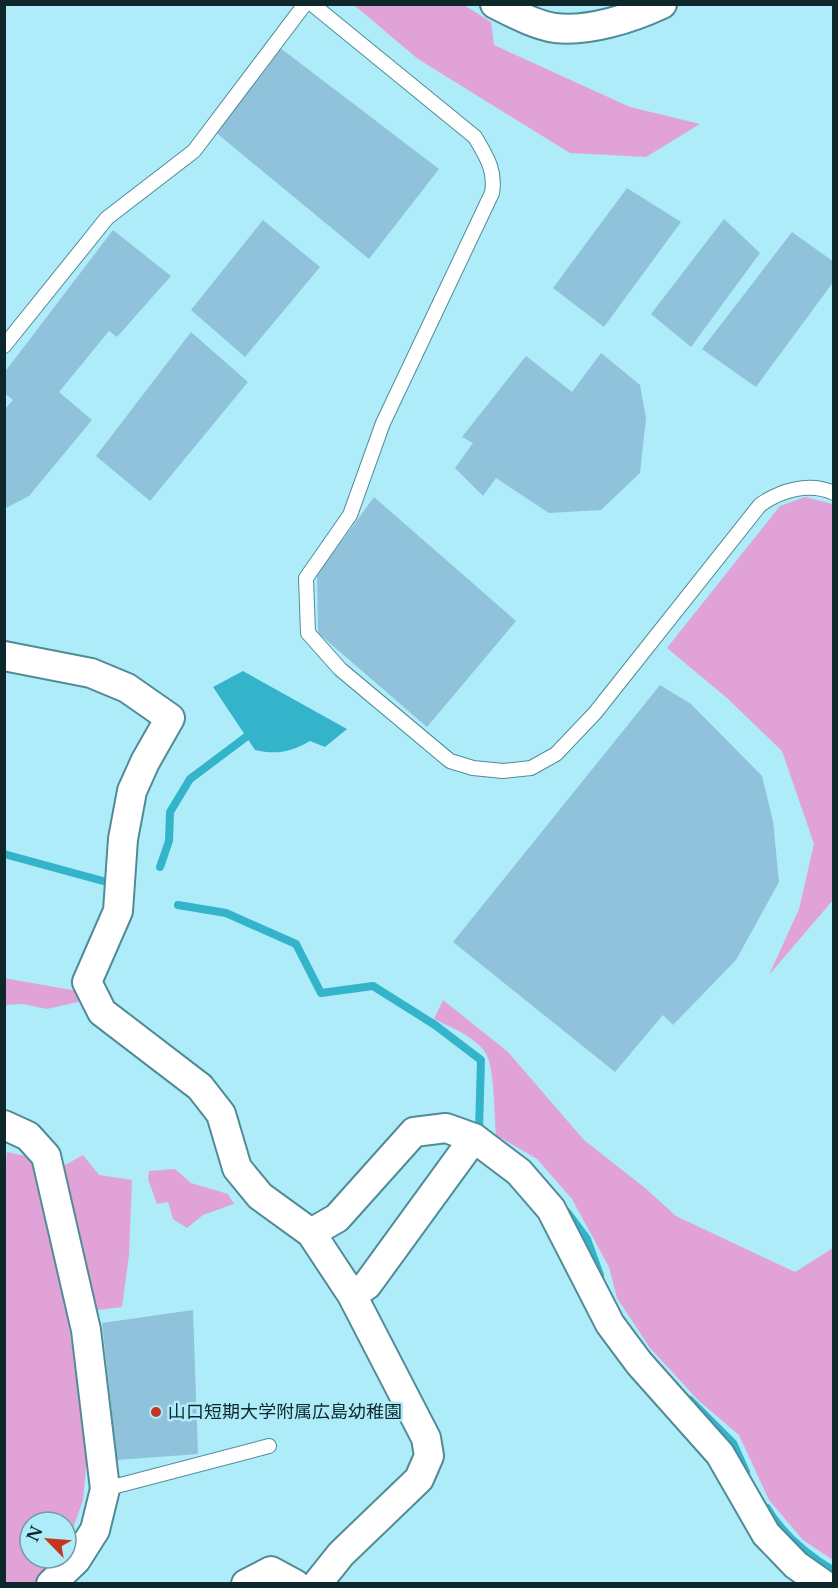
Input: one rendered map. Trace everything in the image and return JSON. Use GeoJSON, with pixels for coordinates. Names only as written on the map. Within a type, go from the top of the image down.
{"type":"FeatureCollection","features":[{"type":"Feature","properties":{"kind":"street"},"geometry":{"type":"LineString","coordinates":[[495,4],[555,28],[600,25],[637,16],[662,4]]}},
{"type":"Feature","properties":{"kind":"street"},"geometry":{"type":"LineString","coordinates":[[4,656],[91,673],[126,688],[170,718],[145,762],[132,791],[123,839],[118,911],[87,982],[102,1012],[200,1087],[221,1114],[237,1168],[260,1196],[311,1233],[352,1295],[426,1438],[429,1456],[419,1479],[340,1554],[317,1584]]}},
{"type":"Feature","properties":{"kind":"street"},"geometry":{"type":"LineString","coordinates":[[4,1125],[28,1136],[46,1156],[86,1330],[105,1489],[95,1530],[76,1560],[51,1584]]}},
{"type":"Feature","properties":{"kind":"street"},"geometry":{"type":"LineString","coordinates":[[311,1233],[337,1218],[414,1132],[446,1128],[474,1138],[519,1172],[551,1209],[610,1324],[639,1363],[720,1454],[766,1534],[796,1565],[823,1584]]}},
{"type":"Feature","properties":{"kind":"street"},"geometry":{"type":"LineString","coordinates":[[352,1295],[367,1285],[474,1138]]}},
{"type":"Feature","properties":{"kind":"street"},"geometry":{"type":"LineString","coordinates":[[246,1584],[271,1570],[295,1584]]}},
{"type":"Feature","properties":{"kind":"lane"},"geometry":{"type":"LineString","coordinates":[[4,346],[107,218],[194,151],[304,4]]}},
{"type":"Feature","properties":{"kind":"lane"},"geometry":{"type":"LineString","coordinates":[[312,4],[475,137],[489,161],[495,179],[488,203],[383,423],[350,515],[306,578],[308,633],[340,669],[450,761],[473,768],[493,770],[531,768],[556,754],[595,713],[760,505],[776,494],[802,488],[834,493]]}},
{"type":"Feature","properties":{"kind":"lane"},"geometry":{"type":"LineString","coordinates":[[105,1489],[269,1446]]}},
{"type":"Feature","properties":{"kind":"shaded area"},"geometry":{"type":"Polygon","coordinates":[[[354,5],[464,5],[491,22],[494,45],[630,107],[700,124],[646,157],[570,153],[418,59],[354,5]]]}},
{"type":"Feature","properties":{"kind":"shaded area"},"geometry":{"type":"Polygon","coordinates":[[[805,497],[833,504],[833,900],[769,975],[799,909],[814,844],[782,751],[727,698],[667,648],[780,506],[805,497]]]}},
{"type":"Feature","properties":{"kind":"shaded area"},"geometry":{"type":"Polygon","coordinates":[[[4,978],[83,992],[78,1002],[47,1009],[23,1004],[5,1005],[4,978]]]}},
{"type":"Feature","properties":{"kind":"shaded area"},"geometry":{"type":"Polygon","coordinates":[[[443,1000],[508,1052],[584,1140],[645,1188],[676,1216],[795,1272],[833,1248],[833,1560],[803,1540],[769,1500],[739,1435],[698,1400],[650,1348],[617,1298],[609,1267],[572,1199],[537,1159],[496,1135],[491,1068],[488,1059],[475,1041],[434,1019],[443,1000]]]}},
{"type":"Feature","properties":{"kind":"shaded area"},"geometry":{"type":"Polygon","coordinates":[[[7,1152],[34,1158],[47,1191],[88,1446],[83,1500],[78,1514],[78,1510],[18,1510],[18,1570],[47,1570],[35,1583],[5,1584],[4,1188],[7,1152]]]}},
{"type":"Feature","properties":{"kind":"shaded area"},"geometry":{"type":"Polygon","coordinates":[[[83,1155],[99,1175],[132,1180],[129,1255],[122,1307],[98,1310],[89,1293],[56,1170],[83,1155]]]}},
{"type":"Feature","properties":{"kind":"shaded area"},"geometry":{"type":"Polygon","coordinates":[[[175,1169],[191,1183],[228,1194],[234,1204],[203,1215],[187,1228],[173,1219],[168,1202],[157,1204],[148,1179],[149,1171],[175,1169]]]}},
{"type":"Feature","properties":{"kind":"water"},"geometry":{"type":"Polygon","coordinates":[[[243,671],[347,729],[325,747],[310,741],[283,752],[255,750],[213,687],[243,671]]]}},
{"type":"Feature","properties":{"kind":"building"},"geometry":{"type":"Polygon","coordinates":[[[279,47],[439,169],[369,259],[214,131],[279,47]]]}},
{"type":"Feature","properties":{"kind":"building"},"geometry":{"type":"Polygon","coordinates":[[[627,188],[681,222],[604,327],[553,288],[627,188]]]}},
{"type":"Feature","properties":{"kind":"building"},"geometry":{"type":"Polygon","coordinates":[[[724,219],[760,253],[691,347],[651,314],[724,219]]]}},
{"type":"Feature","properties":{"kind":"building"},"geometry":{"type":"Polygon","coordinates":[[[263,220],[320,267],[245,357],[191,310],[263,220]]]}},
{"type":"Feature","properties":{"kind":"building"},"geometry":{"type":"Polygon","coordinates":[[[113,230],[171,276],[117,337],[109,331],[59,392],[92,420],[29,496],[4,509],[4,410],[13,400],[4,393],[4,373],[113,230]]]}},
{"type":"Feature","properties":{"kind":"building"},"geometry":{"type":"Polygon","coordinates":[[[792,232],[834,262],[834,281],[756,387],[702,349],[792,232]]]}},
{"type":"Feature","properties":{"kind":"building"},"geometry":{"type":"Polygon","coordinates":[[[191,332],[248,382],[150,501],[96,456],[191,332]]]}},
{"type":"Feature","properties":{"kind":"building"},"geometry":{"type":"Polygon","coordinates":[[[601,353],[640,385],[646,418],[640,473],[601,510],[549,513],[496,478],[483,496],[455,468],[473,443],[462,437],[526,356],[572,392],[601,353]]]}},
{"type":"Feature","properties":{"kind":"building"},"geometry":{"type":"Polygon","coordinates":[[[374,497],[516,621],[427,727],[318,633],[317,575],[374,497]]]}},
{"type":"Feature","properties":{"kind":"building"},"geometry":{"type":"Polygon","coordinates":[[[660,685],[691,704],[762,776],[773,821],[779,882],[736,960],[673,1025],[663,1015],[615,1072],[453,942],[660,685]]]}},
{"type":"Feature","properties":{"kind":"building"},"geometry":{"type":"Polygon","coordinates":[[[193,1310],[198,1454],[117,1460],[102,1323],[193,1310]]]}},
{"type":"Feature","properties":{"kind":"waterway"},"geometry":{"type":"LineString","coordinates":[[160,867],[169,841],[170,812],[190,779],[246,737]]}},
{"type":"Feature","properties":{"kind":"waterway"},"geometry":{"type":"LineString","coordinates":[[4,854],[114,884]]}},
{"type":"Feature","properties":{"kind":"waterway"},"geometry":{"type":"LineString","coordinates":[[178,905],[226,913],[296,944],[321,993],[373,986],[435,1025],[481,1060],[479,1130]]}},
{"type":"Feature","properties":{"kind":"waterway"},"geometry":{"type":"LineString","coordinates":[[567,1212],[587,1239],[600,1275]]}},
{"type":"Feature","properties":{"kind":"waterway"},"geometry":{"type":"LineString","coordinates":[[690,1400],[733,1443],[746,1472]]}},
{"type":"Feature","properties":{"kind":"waterway"},"geometry":{"type":"LineString","coordinates":[[767,1508],[796,1544],[834,1571]]}},
{"type":"Feature","properties":{"kind":"place","name":"山口短期大学附属広島幼稚園"},"geometry":{"type":"Point","coordinates":[156,1412]}}]}
